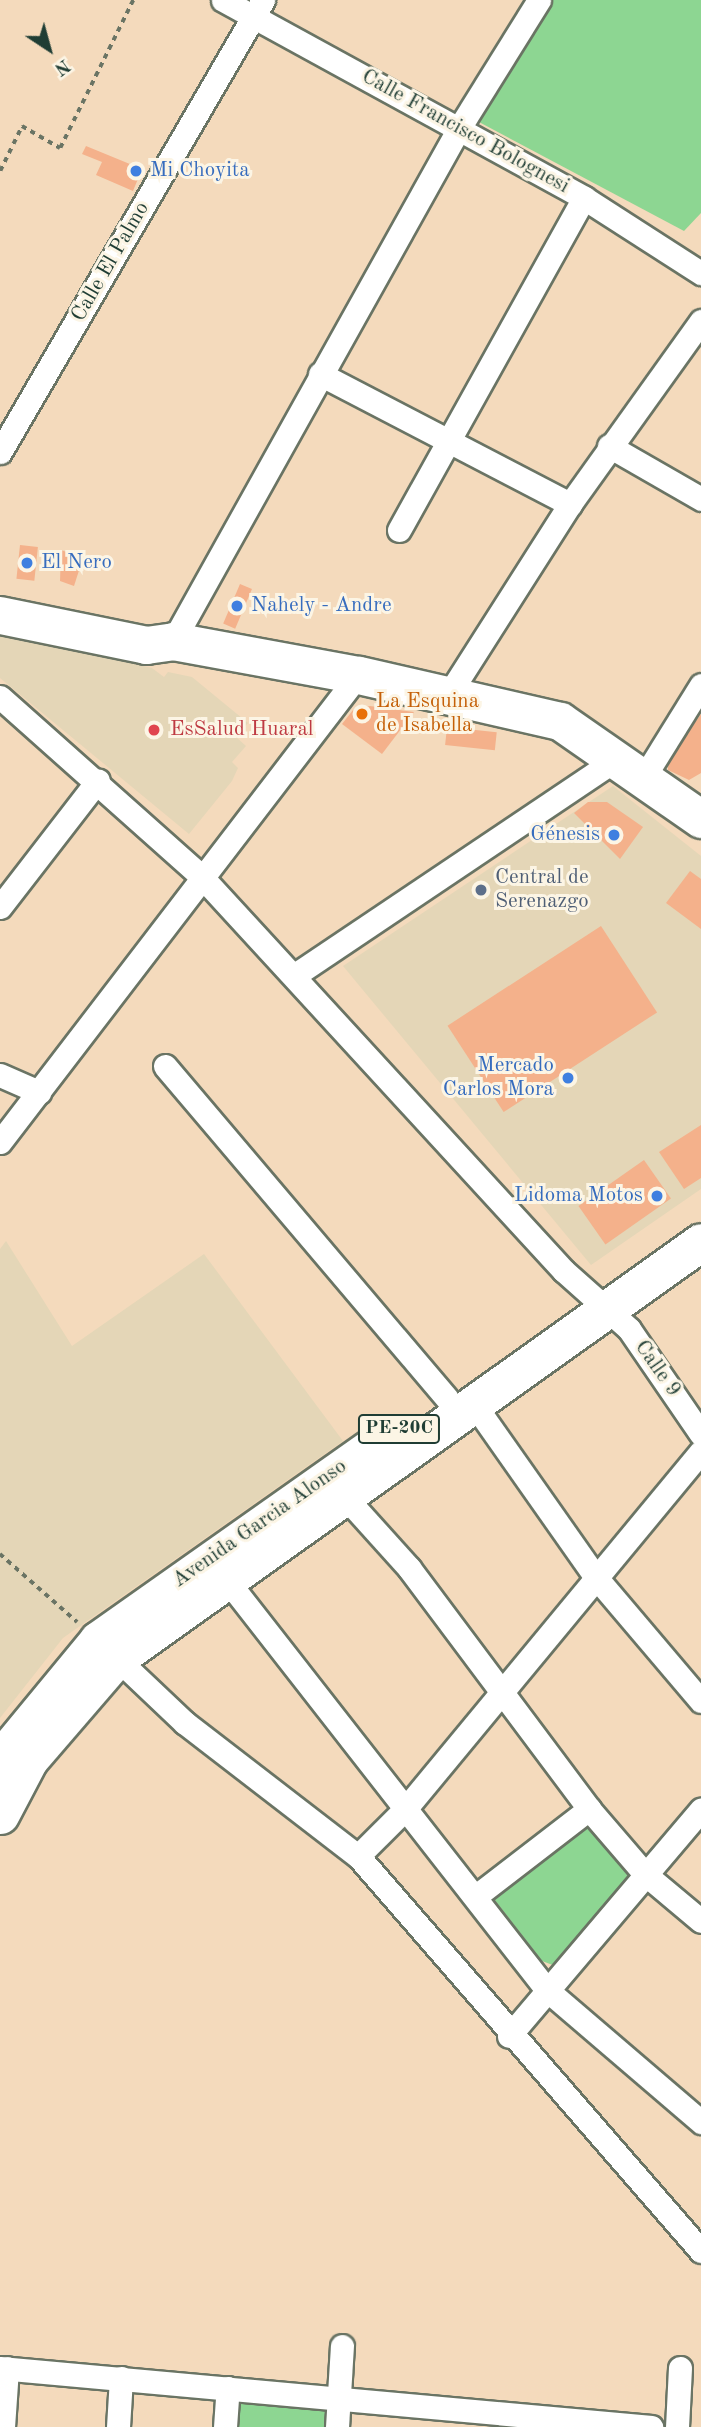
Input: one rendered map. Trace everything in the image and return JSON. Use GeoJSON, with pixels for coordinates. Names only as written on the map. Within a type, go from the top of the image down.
{"type":"FeatureCollection","features":[{"type":"Feature","properties":{"kind":"main road"},"geometry":{"type":"LineString","coordinates":[[0,593],[152,628],[173,641]]}},
{"type":"Feature","properties":{"kind":"main road"},"geometry":{"type":"LineString","coordinates":[[0,615],[146,645],[173,641],[358,675],[560,721],[701,819]]}},
{"type":"Feature","properties":{"kind":"main road","name":"Avenida Garcia Alonso"},"geometry":{"type":"LineString","coordinates":[[107,1650],[334,1486],[461,1401],[600,1301],[701,1220]]}},
{"type":"Feature","properties":{"kind":"main road","name":"Avenida Garcia Alonso"},"geometry":{"type":"LineString","coordinates":[[600,1301],[701,1242]]}},
{"type":"Feature","properties":{"kind":"main road","name":"PE-20C"},"geometry":{"type":"LineString","coordinates":[[0,1759],[107,1650]]}},
{"type":"Feature","properties":{"kind":"main road","name":"PE-20C"},"geometry":{"type":"LineString","coordinates":[[0,1815],[29,1760],[107,1650]]}},
{"type":"Feature","properties":{"kind":"street","name":"Calle Francisco Bolognesi"},"geometry":{"type":"LineString","coordinates":[[223,0],[259,8],[458,130],[584,198],[701,273]]}},
{"type":"Feature","properties":{"kind":"street"},"geometry":{"type":"LineString","coordinates":[[173,641],[458,130],[539,0]]}},
{"type":"Feature","properties":{"kind":"street","name":"Calle El Palmo"},"geometry":{"type":"LineString","coordinates":[[0,452],[259,8]]}},
{"type":"Feature","properties":{"kind":"street"},"geometry":{"type":"LineString","coordinates":[[399,530],[584,198]]}},
{"type":"Feature","properties":{"kind":"street"},"geometry":{"type":"LineString","coordinates":[[447,697],[609,446],[701,321]]}},
{"type":"Feature","properties":{"kind":"street"},"geometry":{"type":"LineString","coordinates":[[320,374],[450,439],[570,504]]}},
{"type":"Feature","properties":{"kind":"street"},"geometry":{"type":"LineString","coordinates":[[609,446],[701,499]]}},
{"type":"Feature","properties":{"kind":"street"},"geometry":{"type":"LineString","coordinates":[[0,1142],[201,876],[358,675]]}},
{"type":"Feature","properties":{"kind":"street"},"geometry":{"type":"LineString","coordinates":[[295,975],[631,768],[701,685]]}},
{"type":"Feature","properties":{"kind":"street","name":"Calle 9"},"geometry":{"type":"LineString","coordinates":[[0,697],[98,780],[201,876],[600,1301],[701,1434]]}},
{"type":"Feature","properties":{"kind":"street"},"geometry":{"type":"LineString","coordinates":[[4,894],[98,780]]}},
{"type":"Feature","properties":{"kind":"street"},"geometry":{"type":"LineString","coordinates":[[165,1066],[461,1401],[594,1575],[701,1701]]}},
{"type":"Feature","properties":{"kind":"street"},"geometry":{"type":"LineString","coordinates":[[0,1075],[39,1092]]}},
{"type":"Feature","properties":{"kind":"street"},"geometry":{"type":"LineString","coordinates":[[358,1856],[406,1808],[499,1689],[701,1452]]}},
{"type":"Feature","properties":{"kind":"street"},"geometry":{"type":"LineString","coordinates":[[334,1486],[499,1689],[589,1809],[645,1874],[701,1921]]}},
{"type":"Feature","properties":{"kind":"street"},"geometry":{"type":"LineString","coordinates":[[218,1569],[547,1990],[701,2122]]}},
{"type":"Feature","properties":{"kind":"street"},"geometry":{"type":"LineString","coordinates":[[107,1650],[186,1723],[358,1856],[509,2036],[701,2251]]}},
{"type":"Feature","properties":{"kind":"street"},"geometry":{"type":"LineString","coordinates":[[476,1896],[589,1809]]}},
{"type":"Feature","properties":{"kind":"street"},"geometry":{"type":"LineString","coordinates":[[509,2036],[701,1810]]}},
{"type":"Feature","properties":{"kind":"street"},"geometry":{"type":"LineString","coordinates":[[337,2427],[342,2346]]}},
{"type":"Feature","properties":{"kind":"street"},"geometry":{"type":"LineString","coordinates":[[3,2427],[4,2368],[340,2398],[454,2418],[652,2427]]}},
{"type":"Feature","properties":{"kind":"street"},"geometry":{"type":"LineString","coordinates":[[677,2427],[680,2368]]}},
{"type":"Feature","properties":{"kind":"street"},"geometry":{"type":"LineString","coordinates":[[117,2427],[121,2378]]}},
{"type":"Feature","properties":{"kind":"street"},"geometry":{"type":"LineString","coordinates":[[225,2427],[228,2388]]}},
{"type":"Feature","properties":{"kind":"path"},"geometry":{"type":"LineString","coordinates":[[0,171],[22,126],[60,148],[133,0]]}},
{"type":"Feature","properties":{"kind":"path"},"geometry":{"type":"LineString","coordinates":[[0,1554],[107,1650]]}},
{"type":"Feature","properties":{"kind":"shaded area","name":"EsSalud Huaral"},"geometry":{"type":"Polygon","coordinates":[[[0,633],[152,668],[164,677],[168,672],[192,677],[248,723],[236,737],[246,746],[232,762],[238,768],[232,781],[189,834],[0,678],[0,633]]]}},
{"type":"Feature","properties":{"kind":"shaded area","name":"Mercado Carlos Mora"},"geometry":{"type":"Polygon","coordinates":[[[613,786],[701,856],[701,1189],[591,1265],[343,966],[613,786]]]}},
{"type":"Feature","properties":{"kind":"shaded area"},"geometry":{"type":"Polygon","coordinates":[[[6,1241],[72,1346],[204,1254],[343,1441],[63,1638],[0,1718],[0,1249],[6,1241]]]}},
{"type":"Feature","properties":{"kind":"green space"},"geometry":{"type":"Polygon","coordinates":[[[549,0],[701,0],[701,213],[684,231],[479,122],[549,0]]]}},
{"type":"Feature","properties":{"kind":"green space"},"geometry":{"type":"Polygon","coordinates":[[[590,1823],[637,1873],[558,1967],[542,1961],[493,1898],[590,1823]]]}},
{"type":"Feature","properties":{"kind":"green space"},"geometry":{"type":"Polygon","coordinates":[[[229,2399],[326,2407],[324,2427],[227,2427],[229,2399]]]}},
{"type":"Feature","properties":{"kind":"building"},"geometry":{"type":"Polygon","coordinates":[[[86,146],[142,169],[133,191],[96,175],[102,162],[82,154],[86,146]]]}},
{"type":"Feature","properties":{"kind":"building","name":"El Nero"},"geometry":{"type":"Polygon","coordinates":[[[20,545],[38,547],[34,581],[16,579],[20,545]]]}},
{"type":"Feature","properties":{"kind":"building"},"geometry":{"type":"Polygon","coordinates":[[[61,550],[83,558],[74,586],[60,581],[61,550]]]}},
{"type":"Feature","properties":{"kind":"building","name":"Nahely - Andre"},"geometry":{"type":"Polygon","coordinates":[[[240,584],[252,589],[235,629],[223,624],[240,584]]]}},
{"type":"Feature","properties":{"kind":"building"},"geometry":{"type":"Polygon","coordinates":[[[370,706],[414,712],[382,754],[342,724],[353,710],[370,706]]]}},
{"type":"Feature","properties":{"kind":"building"},"geometry":{"type":"Polygon","coordinates":[[[701,714],[701,773],[689,780],[668,770],[668,760],[701,714]]]}},
{"type":"Feature","properties":{"kind":"building"},"geometry":{"type":"Polygon","coordinates":[[[447,727],[497,732],[495,750],[445,745],[447,727]]]}},
{"type":"Feature","properties":{"kind":"building","name":"Génesis"},"geometry":{"type":"Polygon","coordinates":[[[588,802],[607,802],[643,827],[620,859],[574,813],[588,802]]]}},
{"type":"Feature","properties":{"kind":"building"},"geometry":{"type":"Polygon","coordinates":[[[690,871],[701,879],[701,929],[666,903],[690,871]]]}},
{"type":"Feature","properties":{"kind":"building"},"geometry":{"type":"Polygon","coordinates":[[[601,926],[657,1012],[504,1112],[448,1026],[601,926]]]}},
{"type":"Feature","properties":{"kind":"building"},"geometry":{"type":"Polygon","coordinates":[[[701,1125],[701,1178],[684,1189],[659,1152],[701,1125]]]}},
{"type":"Feature","properties":{"kind":"building"},"geometry":{"type":"Polygon","coordinates":[[[644,1160],[671,1199],[605,1244],[578,1206],[644,1160]]]}},
{"type":"Feature","properties":{"kind":"place","name":"Mi Choyita"},"geometry":{"type":"Point","coordinates":[136,171]}},
{"type":"Feature","properties":{"kind":"place","name":"El Nero"},"geometry":{"type":"Point","coordinates":[27,563]}},
{"type":"Feature","properties":{"kind":"place","name":"Nahely - Andre"},"geometry":{"type":"Point","coordinates":[237,606]}},
{"type":"Feature","properties":{"kind":"place","name":"La Esquina de Isabella"},"geometry":{"type":"Point","coordinates":[362,714]}},
{"type":"Feature","properties":{"kind":"place","name":"EsSalud Huaral"},"geometry":{"type":"Point","coordinates":[154,730]}},
{"type":"Feature","properties":{"kind":"place","name":"Génesis"},"geometry":{"type":"Point","coordinates":[614,835]}},
{"type":"Feature","properties":{"kind":"place","name":"Central de Serenazgo"},"geometry":{"type":"Point","coordinates":[481,890]}},
{"type":"Feature","properties":{"kind":"place","name":"Mercado Carlos Mora"},"geometry":{"type":"Point","coordinates":[568,1078]}},
{"type":"Feature","properties":{"kind":"place","name":"Lidoma Motos"},"geometry":{"type":"Point","coordinates":[657,1196]}}]}
